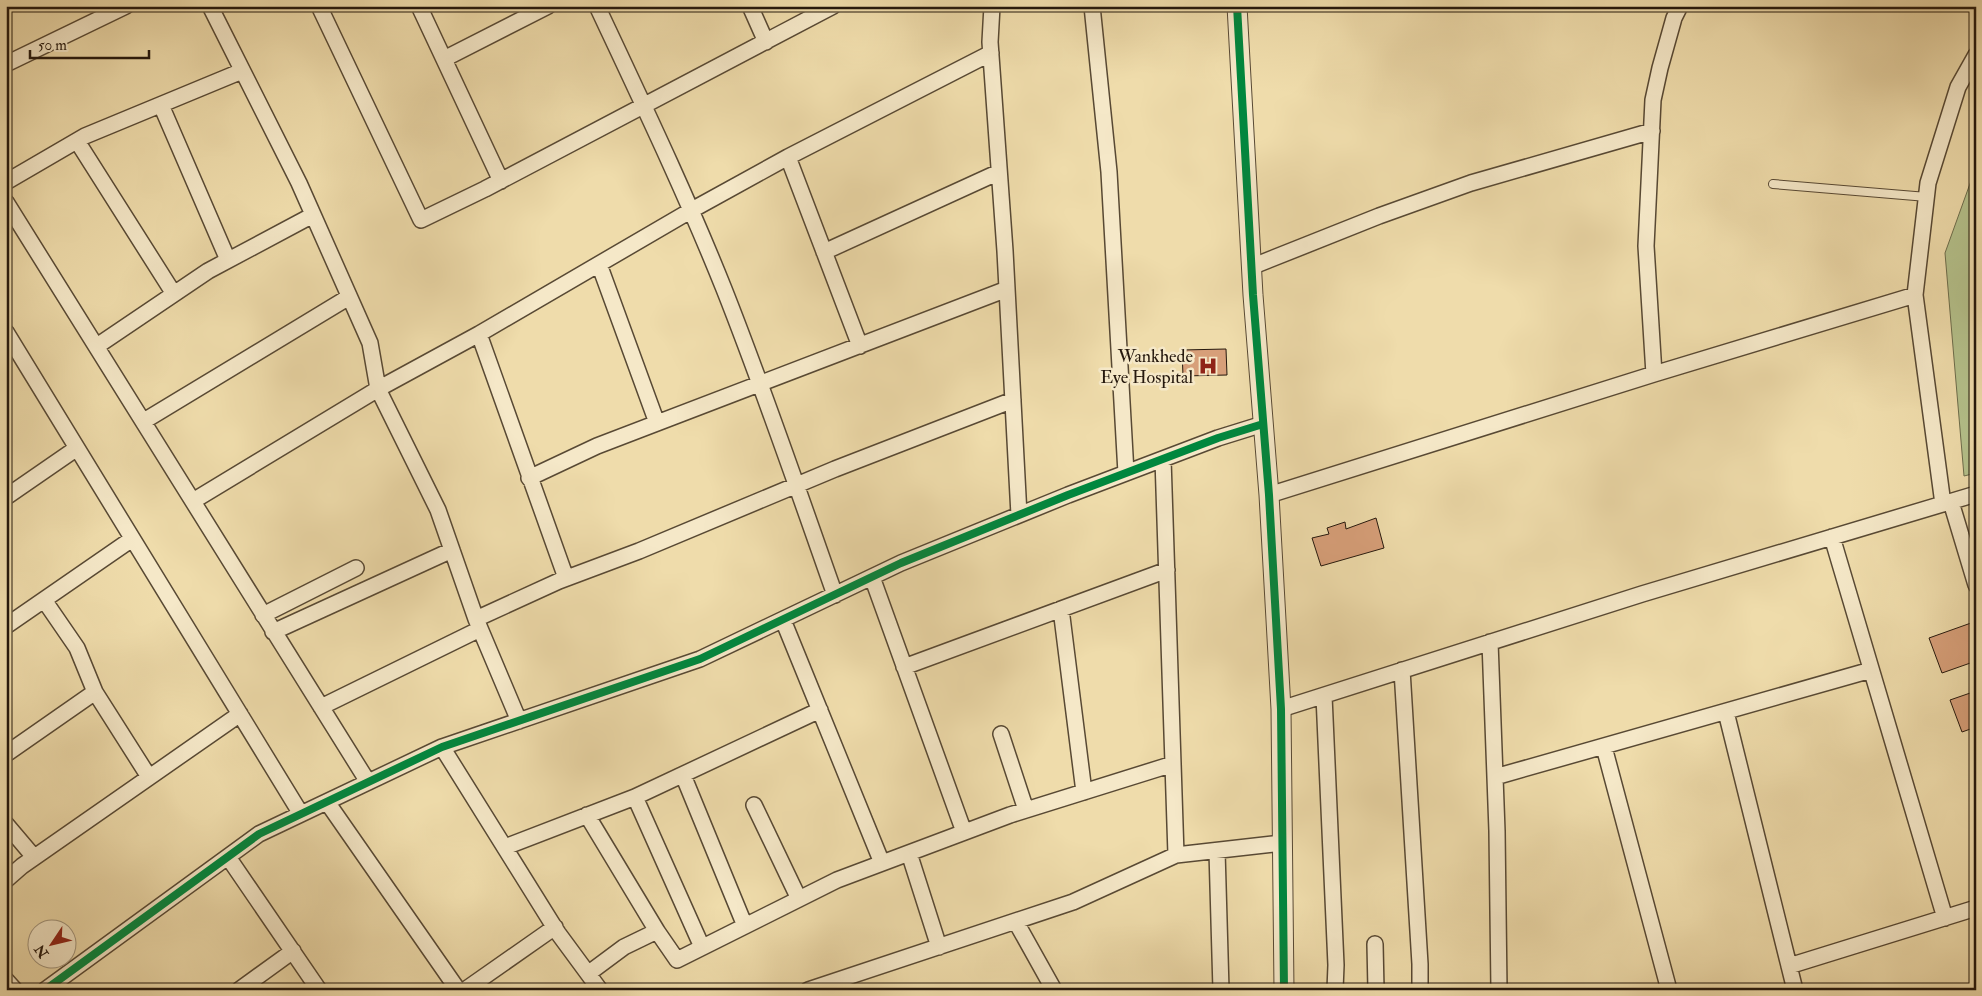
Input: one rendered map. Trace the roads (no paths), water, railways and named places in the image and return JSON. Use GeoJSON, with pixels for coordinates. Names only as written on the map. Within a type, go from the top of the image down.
{"type":"FeatureCollection","features":[{"type":"Feature","properties":{"kind":"street"},"geometry":{"type":"LineString","coordinates":[[6,64],[126,6]]}},
{"type":"Feature","properties":{"kind":"street"},"geometry":{"type":"LineString","coordinates":[[210,6],[313,214],[370,343],[378,390],[438,510],[478,624],[519,721]]}},
{"type":"Feature","properties":{"kind":"street"},"geometry":{"type":"LineString","coordinates":[[319,6],[421,220],[501,181],[833,6]]}},
{"type":"Feature","properties":{"kind":"street"},"geometry":{"type":"LineString","coordinates":[[418,6],[501,181]]}},
{"type":"Feature","properties":{"kind":"street"},"geometry":{"type":"LineString","coordinates":[[444,59],[548,6]]}},
{"type":"Feature","properties":{"kind":"street"},"geometry":{"type":"LineString","coordinates":[[597,6],[724,289],[835,595]]}},
{"type":"Feature","properties":{"kind":"street"},"geometry":{"type":"LineString","coordinates":[[750,6],[766,42]]}},
{"type":"Feature","properties":{"kind":"street"},"geometry":{"type":"LineString","coordinates":[[992,6],[991,53],[1007,289],[1019,515]]}},
{"type":"Feature","properties":{"kind":"street"},"geometry":{"type":"LineString","coordinates":[[1092,6],[1108,172],[1126,473]]}},
{"type":"Feature","properties":{"kind":"street"},"geometry":{"type":"LineString","coordinates":[[1237,6],[1251,266],[1270,495],[1282,710],[1284,990]]}},
{"type":"Feature","properties":{"kind":"street"},"geometry":{"type":"LineString","coordinates":[[1654,374],[1646,246],[1653,100],[1674,18],[1680,6]]}},
{"type":"Feature","properties":{"kind":"street"},"geometry":{"type":"LineString","coordinates":[[193,501],[378,390],[690,211],[788,157],[991,53]]}},
{"type":"Feature","properties":{"kind":"street"},"geometry":{"type":"LineString","coordinates":[[1976,55],[1958,87],[1928,183],[1915,294],[1947,503],[1976,585]]}},
{"type":"Feature","properties":{"kind":"street"},"geometry":{"type":"LineString","coordinates":[[6,182],[77,141],[242,71]]}},
{"type":"Feature","properties":{"kind":"street"},"geometry":{"type":"LineString","coordinates":[[161,105],[228,260]]}},
{"type":"Feature","properties":{"kind":"street"},"geometry":{"type":"LineString","coordinates":[[1251,266],[1470,183],[1652,131]]}},
{"type":"Feature","properties":{"kind":"street"},"geometry":{"type":"LineString","coordinates":[[77,141],[174,294]]}},
{"type":"Feature","properties":{"kind":"street"},"geometry":{"type":"LineString","coordinates":[[788,157],[860,346]]}},
{"type":"Feature","properties":{"kind":"street"},"geometry":{"type":"LineString","coordinates":[[824,252],[999,172]]}},
{"type":"Feature","properties":{"kind":"street"},"geometry":{"type":"LineString","coordinates":[[6,202],[368,782]]}},
{"type":"Feature","properties":{"kind":"street"},"geometry":{"type":"LineString","coordinates":[[97,346],[208,271],[313,214]]}},
{"type":"Feature","properties":{"kind":"street"},"geometry":{"type":"LineString","coordinates":[[599,264],[657,423]]}},
{"type":"Feature","properties":{"kind":"street"},"geometry":{"type":"LineString","coordinates":[[528,478],[597,446],[1007,289]]}},
{"type":"Feature","properties":{"kind":"street"},"geometry":{"type":"LineString","coordinates":[[1270,495],[1915,294]]}},
{"type":"Feature","properties":{"kind":"street"},"geometry":{"type":"LineString","coordinates":[[144,421],[349,297]]}},
{"type":"Feature","properties":{"kind":"street"},"geometry":{"type":"LineString","coordinates":[[6,332],[301,814]]}},
{"type":"Feature","properties":{"kind":"street"},"geometry":{"type":"LineString","coordinates":[[478,334],[528,478],[566,578]]}},
{"type":"Feature","properties":{"kind":"street"},"geometry":{"type":"LineString","coordinates":[[321,707],[566,578],[639,551],[796,485],[1013,400]]}},
{"type":"Feature","properties":{"kind":"street"},"geometry":{"type":"LineString","coordinates":[[45,990],[65,984],[259,834],[442,747],[700,659],[872,577],[1019,515],[1218,438],[1263,424]]}},
{"type":"Feature","properties":{"kind":"street"},"geometry":{"type":"LineString","coordinates":[[6,497],[77,448]]}},
{"type":"Feature","properties":{"kind":"street"},"geometry":{"type":"LineString","coordinates":[[1163,459],[1176,856]]}},
{"type":"Feature","properties":{"kind":"street"},"geometry":{"type":"LineString","coordinates":[[1282,710],[1642,594],[1976,494]]}},
{"type":"Feature","properties":{"kind":"street"},"geometry":{"type":"LineString","coordinates":[[1832,537],[1945,918]]}},
{"type":"Feature","properties":{"kind":"street"},"geometry":{"type":"LineString","coordinates":[[6,626],[132,539]]}},
{"type":"Feature","properties":{"kind":"street"},"geometry":{"type":"LineString","coordinates":[[273,632],[452,550]]}},
{"type":"Feature","properties":{"kind":"street"},"geometry":{"type":"LineString","coordinates":[[263,615],[356,568]]}},
{"type":"Feature","properties":{"kind":"street"},"geometry":{"type":"LineString","coordinates":[[904,667],[1167,570]]}},
{"type":"Feature","properties":{"kind":"street"},"geometry":{"type":"LineString","coordinates":[[872,577],[964,832]]}},
{"type":"Feature","properties":{"kind":"street"},"geometry":{"type":"LineString","coordinates":[[44,600],[77,648],[95,692],[149,777]]}},
{"type":"Feature","properties":{"kind":"street"},"geometry":{"type":"LineString","coordinates":[[1061,609],[1084,792]]}},
{"type":"Feature","properties":{"kind":"street"},"geometry":{"type":"LineString","coordinates":[[783,620],[882,863]]}},
{"type":"Feature","properties":{"kind":"street"},"geometry":{"type":"LineString","coordinates":[[1490,642],[1499,990]]}},
{"type":"Feature","properties":{"kind":"street"},"geometry":{"type":"LineString","coordinates":[[1402,670],[1420,990]]}},
{"type":"Feature","properties":{"kind":"street"},"geometry":{"type":"LineString","coordinates":[[1495,778],[1871,670]]}},
{"type":"Feature","properties":{"kind":"street"},"geometry":{"type":"LineString","coordinates":[[6,754],[95,692]]}},
{"type":"Feature","properties":{"kind":"street"},"geometry":{"type":"LineString","coordinates":[[1324,696],[1336,965],[1335,990]]}},
{"type":"Feature","properties":{"kind":"street"},"geometry":{"type":"LineString","coordinates":[[504,847],[635,797],[820,710]]}},
{"type":"Feature","properties":{"kind":"street"},"geometry":{"type":"LineString","coordinates":[[1726,712],[1795,990]]}},
{"type":"Feature","properties":{"kind":"street"},"geometry":{"type":"LineString","coordinates":[[6,880],[34,858],[240,714]]}},
{"type":"Feature","properties":{"kind":"street"},"geometry":{"type":"LineString","coordinates":[[1001,734],[1026,810]]}},
{"type":"Feature","properties":{"kind":"street"},"geometry":{"type":"LineString","coordinates":[[442,747],[555,927],[600,990]]}},
{"type":"Feature","properties":{"kind":"street"},"geometry":{"type":"LineString","coordinates":[[1604,747],[1669,990]]}},
{"type":"Feature","properties":{"kind":"street"},"geometry":{"type":"LineString","coordinates":[[588,815],[657,931],[677,960],[837,880],[1026,810],[1173,764]]}},
{"type":"Feature","properties":{"kind":"street"},"geometry":{"type":"LineString","coordinates":[[683,775],[745,926]]}},
{"type":"Feature","properties":{"kind":"street"},"geometry":{"type":"LineString","coordinates":[[635,797],[702,947]]}},
{"type":"Feature","properties":{"kind":"street"},"geometry":{"type":"LineString","coordinates":[[327,802],[458,990]]}},
{"type":"Feature","properties":{"kind":"street"},"geometry":{"type":"LineString","coordinates":[[754,804],[799,899]]}},
{"type":"Feature","properties":{"kind":"street"},"geometry":{"type":"LineString","coordinates":[[6,824],[34,858]]}},
{"type":"Feature","properties":{"kind":"street"},"geometry":{"type":"LineString","coordinates":[[808,990],[1073,902],[1176,856],[1282,843]]}},
{"type":"Feature","properties":{"kind":"street"},"geometry":{"type":"LineString","coordinates":[[1217,851],[1221,990]]}},
{"type":"Feature","properties":{"kind":"street"},"geometry":{"type":"LineString","coordinates":[[909,853],[939,947]]}},
{"type":"Feature","properties":{"kind":"street"},"geometry":{"type":"LineString","coordinates":[[228,857],[319,990]]}},
{"type":"Feature","properties":{"kind":"street"},"geometry":{"type":"LineString","coordinates":[[1789,966],[1976,908]]}},
{"type":"Feature","properties":{"kind":"street"},"geometry":{"type":"LineString","coordinates":[[1016,922],[1054,990]]}},
{"type":"Feature","properties":{"kind":"street"},"geometry":{"type":"LineString","coordinates":[[464,990],[555,927]]}},
{"type":"Feature","properties":{"kind":"street"},"geometry":{"type":"LineString","coordinates":[[589,973],[624,946],[657,931]]}},
{"type":"Feature","properties":{"kind":"street"},"geometry":{"type":"LineString","coordinates":[[1375,944],[1376,990]]}},
{"type":"Feature","properties":{"kind":"street"},"geometry":{"type":"LineString","coordinates":[[239,990],[293,952]]}},
{"type":"Feature","properties":{"kind":"street"},"geometry":{"type":"LineString","coordinates":[[6,980],[14,990]]}},
{"type":"Feature","properties":{"kind":"lane"},"geometry":{"type":"LineString","coordinates":[[1773,184],[1926,197]]}},
{"type":"Feature","properties":{"kind":"place","name":"Wankhede Eye Hospital"},"geometry":{"type":"Point","coordinates":[1208,366]}}]}
